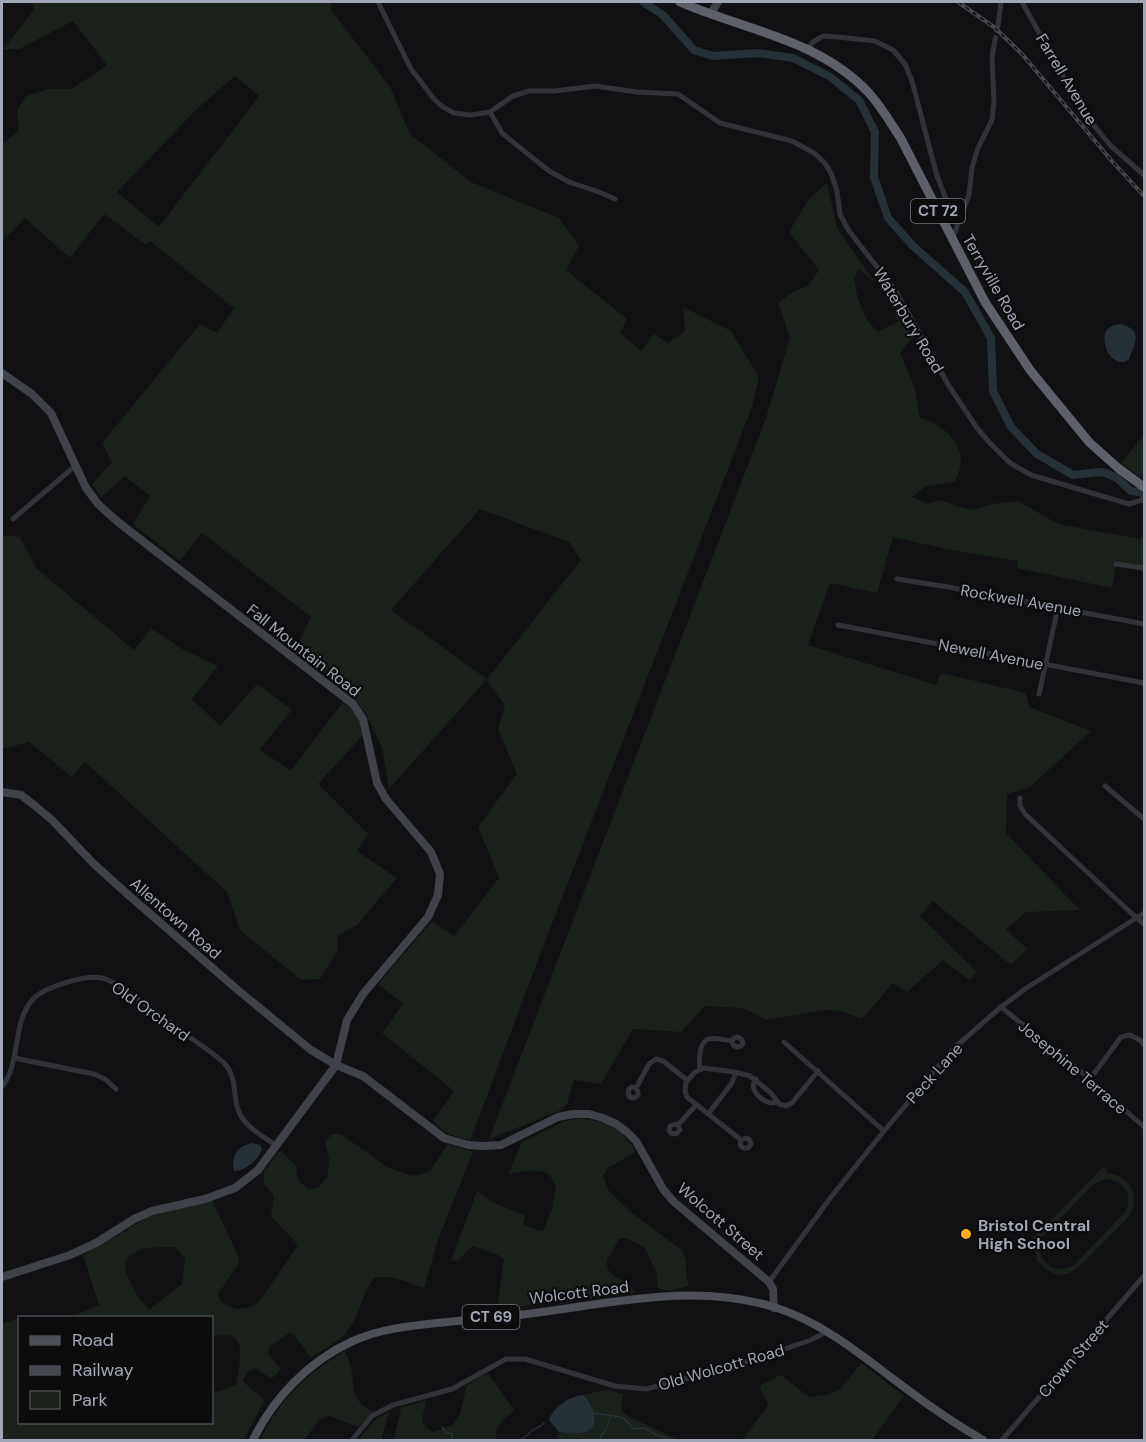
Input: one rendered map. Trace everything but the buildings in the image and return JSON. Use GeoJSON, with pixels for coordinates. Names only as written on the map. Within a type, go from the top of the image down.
{"type":"FeatureCollection","features":[{"type":"Feature","properties":{"kind":"highway","name":"Terryville Road"},"geometry":{"type":"LineString","coordinates":[[680,2],[807,49],[829,60],[868,92],[900,137],[985,302],[1030,369],[1089,442],[1144,487]]}},
{"type":"Feature","properties":{"kind":"main road"},"geometry":{"type":"LineString","coordinates":[[711,13],[718,2]]}},
{"type":"Feature","properties":{"kind":"main road","name":"Fall Mountain Road"},"geometry":{"type":"LineString","coordinates":[[2,373],[32,394],[51,413],[86,488],[118,522],[353,704],[363,719],[377,783],[386,799],[430,852],[440,874],[435,902],[428,917],[363,994],[347,1020],[336,1065]]}},
{"type":"Feature","properties":{"kind":"main road","name":"Allentown Road"},"geometry":{"type":"LineString","coordinates":[[2,792],[21,795],[34,805],[101,870],[239,991],[311,1050],[336,1065]]}},
{"type":"Feature","properties":{"kind":"main road"},"geometry":{"type":"LineString","coordinates":[[2,1277],[70,1255],[152,1211],[205,1199],[235,1188],[258,1170],[336,1065]]}},
{"type":"Feature","properties":{"kind":"main road","name":"Wolcott Street"},"geometry":{"type":"LineString","coordinates":[[336,1065],[363,1076],[444,1138],[468,1145],[501,1145],[558,1117],[573,1114],[590,1114],[616,1124],[636,1141],[663,1189],[673,1201],[769,1282],[773,1289],[774,1308]]}},
{"type":"Feature","properties":{"kind":"main road","name":"Wolcott Road"},"geometry":{"type":"LineString","coordinates":[[253,1440],[266,1415],[278,1399],[308,1369],[354,1340],[382,1331],[669,1296],[725,1297],[774,1308]]}},
{"type":"Feature","properties":{"kind":"main road","name":"CT 69"},"geometry":{"type":"LineString","coordinates":[[774,1308],[800,1318],[847,1345],[951,1421],[983,1440]]}},
{"type":"Feature","properties":{"kind":"street"},"geometry":{"type":"LineString","coordinates":[[378,2],[411,69],[442,107],[471,115],[490,112],[502,133],[549,171],[570,182],[615,199]]}},
{"type":"Feature","properties":{"kind":"street"},"geometry":{"type":"LineString","coordinates":[[998,26],[1001,2]]}},
{"type":"Feature","properties":{"kind":"street","name":"Farrell Avenue"},"geometry":{"type":"LineString","coordinates":[[1022,2],[1083,112],[1107,141],[1144,175]]}},
{"type":"Feature","properties":{"kind":"street"},"geometry":{"type":"LineString","coordinates":[[807,49],[823,36],[874,41],[893,50],[905,64],[912,81],[937,176],[946,199],[961,217]]}},
{"type":"Feature","properties":{"kind":"street"},"geometry":{"type":"LineString","coordinates":[[952,238],[969,195],[972,168],[978,148],[993,116],[992,57],[995,40]]}},
{"type":"Feature","properties":{"kind":"street","name":"Waterbury Road"},"geometry":{"type":"LineString","coordinates":[[490,112],[513,96],[529,91],[555,91],[595,86],[638,92],[678,94],[720,123],[792,141],[814,153],[831,173],[837,191],[840,214],[849,231],[895,290],[949,386],[977,428],[1010,463],[1030,475],[1129,504],[1144,498]]}},
{"type":"Feature","properties":{"kind":"street"},"geometry":{"type":"LineString","coordinates":[[13,519],[75,466]]}},
{"type":"Feature","properties":{"kind":"street"},"geometry":{"type":"LineString","coordinates":[[1116,564],[1144,568]]}},
{"type":"Feature","properties":{"kind":"street","name":"Rockwell Avenue"},"geometry":{"type":"LineString","coordinates":[[897,579],[1144,624]]}},
{"type":"Feature","properties":{"kind":"street"},"geometry":{"type":"LineString","coordinates":[[1039,694],[1058,607]]}},
{"type":"Feature","properties":{"kind":"street","name":"Newell Avenue"},"geometry":{"type":"LineString","coordinates":[[838,625],[1143,682]]}},
{"type":"Feature","properties":{"kind":"street"},"geometry":{"type":"LineString","coordinates":[[1105,786],[1144,819]]}},
{"type":"Feature","properties":{"kind":"street"},"geometry":{"type":"LineString","coordinates":[[1020,798],[1020,806],[1025,814],[1144,924]]}},
{"type":"Feature","properties":{"kind":"street","name":"Peck Lane"},"geometry":{"type":"LineString","coordinates":[[769,1282],[830,1199],[953,1049],[1025,989],[1144,912]]}},
{"type":"Feature","properties":{"kind":"street","name":"Old Orchard"},"geometry":{"type":"LineString","coordinates":[[2,1087],[11,1071],[22,1018],[36,996],[80,978],[104,978],[146,1005],[225,1065],[234,1081],[238,1110],[243,1119],[276,1145]]}},
{"type":"Feature","properties":{"kind":"street","name":"Josephine Terrace"},"geometry":{"type":"LineString","coordinates":[[1001,1007],[1090,1079],[1144,1127]]}},
{"type":"Feature","properties":{"kind":"street"},"geometry":{"type":"LineString","coordinates":[[1090,1079],[1121,1037],[1130,1035],[1144,1045]]}},
{"type":"Feature","properties":{"kind":"street"},"geometry":{"type":"LineString","coordinates":[[700,1069],[701,1046],[704,1041],[710,1038],[732,1041]]}},
{"type":"Feature","properties":{"kind":"street"},"geometry":{"type":"LineString","coordinates":[[784,1041],[884,1131]]}},
{"type":"Feature","properties":{"kind":"street"},"geometry":{"type":"LineString","coordinates":[[14,1058],[94,1074],[105,1079],[116,1089]]}},
{"type":"Feature","properties":{"kind":"street"},"geometry":{"type":"LineString","coordinates":[[636,1088],[649,1064],[656,1059],[663,1061],[687,1080]]}},
{"type":"Feature","properties":{"kind":"street"},"geometry":{"type":"LineString","coordinates":[[741,1140],[686,1095],[684,1088],[694,1072],[700,1069],[747,1075],[756,1079],[783,1106],[790,1105],[818,1071]]}},
{"type":"Feature","properties":{"kind":"street"},"geometry":{"type":"LineString","coordinates":[[708,1114],[732,1083],[736,1072]]}},
{"type":"Feature","properties":{"kind":"street"},"geometry":{"type":"LineString","coordinates":[[756,1079],[753,1085],[755,1092],[767,1102],[773,1104],[777,1102]]}},
{"type":"Feature","properties":{"kind":"street"},"geometry":{"type":"LineString","coordinates":[[678,1125],[696,1105]]}},
{"type":"Feature","properties":{"kind":"street","name":"Crown Street"},"geometry":{"type":"LineString","coordinates":[[1002,1440],[1144,1276]]}},
{"type":"Feature","properties":{"kind":"street","name":"Old Wolcott Road"},"geometry":{"type":"LineString","coordinates":[[352,1440],[372,1416],[393,1405],[452,1389],[506,1359],[525,1359],[615,1386],[646,1389],[728,1368],[811,1340],[826,1332]]}},
{"type":"Feature","properties":{"kind":"green space"},"geometry":{"type":"Polygon","coordinates":[[[31,2],[331,2],[331,10],[390,87],[410,134],[471,182],[559,218],[579,246],[566,270],[627,319],[620,333],[641,351],[654,334],[668,343],[685,331],[683,307],[731,331],[759,377],[752,407],[470,1141],[446,1133],[433,1121],[454,1091],[382,1033],[403,1004],[378,984],[432,921],[454,936],[499,878],[478,827],[517,774],[498,729],[505,705],[486,680],[389,789],[382,748],[366,713],[345,689],[295,650],[311,617],[202,533],[180,561],[133,524],[150,496],[125,476],[101,498],[92,484],[112,462],[102,443],[200,324],[217,333],[234,308],[150,241],[146,245],[104,214],[70,258],[25,218],[2,242],[2,145],[19,130],[17,110],[26,96],[48,89],[72,89],[107,65],[73,21],[19,49],[3,49],[35,9],[31,2]],[[235,76],[198,108],[117,192],[159,227],[259,96],[235,76]],[[480,509],[391,610],[487,679],[581,560],[569,542],[480,509]]]}},
{"type":"Feature","properties":{"kind":"green space"},"geometry":{"type":"Polygon","coordinates":[[[827,183],[837,228],[875,283],[859,269],[854,278],[858,299],[867,320],[878,332],[903,319],[913,337],[900,353],[915,389],[920,418],[935,424],[949,434],[958,447],[961,464],[955,482],[925,487],[912,497],[928,504],[941,500],[974,510],[992,504],[1018,501],[1058,524],[1139,539],[1144,536],[1144,571],[1116,566],[1112,588],[1017,568],[1018,561],[893,537],[877,593],[830,583],[808,645],[936,685],[941,673],[1026,693],[1029,707],[1091,731],[1030,787],[1007,794],[1006,833],[1080,910],[1026,912],[1006,929],[1027,949],[1011,965],[933,901],[920,916],[977,972],[969,980],[943,960],[907,992],[893,983],[862,1019],[842,1011],[827,1010],[766,1020],[743,1008],[705,1006],[681,1032],[633,1029],[601,1084],[574,1080],[567,1104],[559,1111],[489,1139],[766,418],[790,337],[778,303],[791,293],[809,285],[819,270],[789,232],[808,200],[827,183]]]}},
{"type":"Feature","properties":{"kind":"green space"},"geometry":{"type":"Polygon","coordinates":[[[1144,435],[1144,480],[1121,463],[1144,435]]]}},
{"type":"Feature","properties":{"kind":"green space"},"geometry":{"type":"Polygon","coordinates":[[[2,535],[20,537],[37,569],[134,650],[151,628],[182,649],[218,666],[192,699],[220,726],[257,684],[292,710],[259,750],[291,770],[344,701],[360,719],[363,735],[318,784],[368,834],[357,851],[397,878],[357,925],[337,936],[338,950],[320,979],[301,980],[240,930],[227,892],[85,762],[72,777],[29,742],[2,749],[2,535]]]}},
{"type":"Feature","properties":{"kind":"green space"},"geometry":{"type":"Polygon","coordinates":[[[577,1119],[612,1126],[631,1143],[636,1152],[608,1168],[603,1176],[609,1191],[632,1213],[682,1250],[686,1260],[689,1286],[668,1291],[658,1288],[656,1272],[645,1248],[626,1238],[620,1238],[607,1260],[607,1267],[611,1274],[629,1284],[636,1293],[497,1309],[504,1260],[498,1255],[472,1246],[459,1260],[451,1261],[477,1191],[494,1203],[525,1215],[523,1225],[543,1231],[552,1209],[556,1185],[548,1173],[532,1170],[509,1174],[521,1143],[562,1122],[577,1119]]]}},
{"type":"Feature","properties":{"kind":"green space"},"geometry":{"type":"Polygon","coordinates":[[[332,1134],[341,1134],[387,1167],[413,1176],[430,1171],[448,1144],[473,1152],[439,1237],[424,1288],[393,1278],[374,1278],[355,1319],[344,1336],[311,1358],[293,1334],[289,1333],[269,1348],[268,1354],[280,1370],[270,1378],[255,1368],[250,1370],[243,1379],[264,1401],[244,1440],[2,1440],[2,1324],[18,1318],[18,1424],[213,1424],[213,1392],[236,1384],[240,1358],[237,1340],[228,1336],[213,1336],[213,1316],[73,1316],[99,1305],[83,1255],[150,1216],[212,1200],[237,1253],[239,1263],[218,1294],[221,1302],[236,1309],[248,1308],[259,1302],[298,1245],[271,1216],[274,1196],[264,1184],[264,1171],[280,1150],[296,1166],[298,1181],[308,1189],[318,1188],[328,1176],[329,1158],[325,1142],[332,1134]],[[175,1247],[142,1248],[127,1258],[126,1273],[137,1295],[149,1310],[182,1284],[185,1259],[175,1247]]]}},
{"type":"Feature","properties":{"kind":"green space"},"geometry":{"type":"Polygon","coordinates":[[[1103,1167],[1107,1171],[1105,1173],[1122,1178],[1132,1188],[1134,1203],[1127,1219],[1079,1267],[1067,1274],[1058,1275],[1045,1269],[1036,1259],[1034,1246],[1028,1243],[1103,1167]],[[1102,1180],[1093,1185],[1043,1236],[1040,1252],[1046,1263],[1058,1269],[1074,1265],[1125,1212],[1128,1196],[1124,1187],[1115,1181],[1102,1180]]]}},
{"type":"Feature","properties":{"kind":"green space"},"geometry":{"type":"Polygon","coordinates":[[[345,1351],[351,1367],[354,1391],[360,1403],[373,1412],[358,1427],[330,1416],[319,1420],[304,1440],[260,1440],[268,1425],[295,1389],[318,1369],[345,1351]]]}},
{"type":"Feature","properties":{"kind":"green space"},"geometry":{"type":"Polygon","coordinates":[[[861,1363],[904,1396],[872,1440],[742,1440],[767,1407],[768,1404],[760,1389],[761,1385],[782,1376],[809,1397],[829,1394],[840,1389],[861,1363]]]}},
{"type":"Feature","properties":{"kind":"green space"},"geometry":{"type":"Polygon","coordinates":[[[488,1373],[514,1410],[498,1427],[496,1440],[394,1440],[401,1408],[426,1400],[422,1420],[426,1428],[433,1432],[453,1425],[460,1414],[467,1384],[488,1373]]]}},
{"type":"Feature","properties":{"kind":"green space"},"geometry":{"type":"Polygon","coordinates":[[[605,1390],[623,1394],[622,1411],[631,1418],[679,1440],[556,1440],[559,1432],[579,1433],[589,1430],[594,1420],[593,1412],[590,1402],[583,1395],[605,1390]]]}},
{"type":"Feature","properties":{"kind":"green space"},"geometry":{"type":"Polygon","coordinates":[[[389,1412],[381,1440],[357,1440],[375,1420],[389,1412]]]}},
{"type":"Feature","properties":{"kind":"shaded area"},"geometry":{"type":"Polygon","coordinates":[[[1121,324],[1133,330],[1136,338],[1129,359],[1123,362],[1115,360],[1108,353],[1104,337],[1110,327],[1121,324]]]}},
{"type":"Feature","properties":{"kind":"shaded area"},"geometry":{"type":"Polygon","coordinates":[[[252,1143],[260,1145],[262,1149],[260,1153],[247,1167],[234,1171],[233,1161],[236,1153],[242,1147],[252,1143]]]}},
{"type":"Feature","properties":{"kind":"shaded area"},"geometry":{"type":"Polygon","coordinates":[[[583,1395],[594,1413],[592,1428],[581,1433],[559,1432],[549,1420],[554,1410],[572,1398],[583,1395]]]}},
{"type":"Feature","properties":{"kind":"waterway"},"geometry":{"type":"LineString","coordinates":[[643,2],[663,15],[694,50],[713,56],[758,53],[793,58],[829,76],[859,100],[875,132],[874,177],[888,218],[913,246],[965,292],[991,338],[993,391],[1011,427],[1037,454],[1073,475],[1106,473],[1117,478],[1131,491],[1144,493]]}},
{"type":"Feature","properties":{"kind":"waterway"},"geometry":{"type":"LineString","coordinates":[[592,1413],[621,1417],[634,1429],[645,1428],[669,1440]]}},
{"type":"Feature","properties":{"kind":"waterway"},"geometry":{"type":"LineString","coordinates":[[600,1440],[610,1417]]}},
{"type":"Feature","properties":{"kind":"waterway"},"geometry":{"type":"LineString","coordinates":[[519,1440],[544,1423]]}},
{"type":"Feature","properties":{"kind":"waterway"},"geometry":{"type":"LineString","coordinates":[[442,1427],[446,1432],[452,1434],[454,1440]]}},
{"type":"Feature","properties":{"kind":"tunnel"},"geometry":{"type":"LineString","coordinates":[[995,40],[998,26]]}},
{"type":"Feature","properties":{"kind":"railway"},"geometry":{"type":"LineString","coordinates":[[958,2],[994,27],[1022,54],[1144,196]]}},
{"type":"Feature","properties":{"kind":"place","name":"Bristol Central High School"},"geometry":{"type":"Point","coordinates":[966,1234]}}]}
